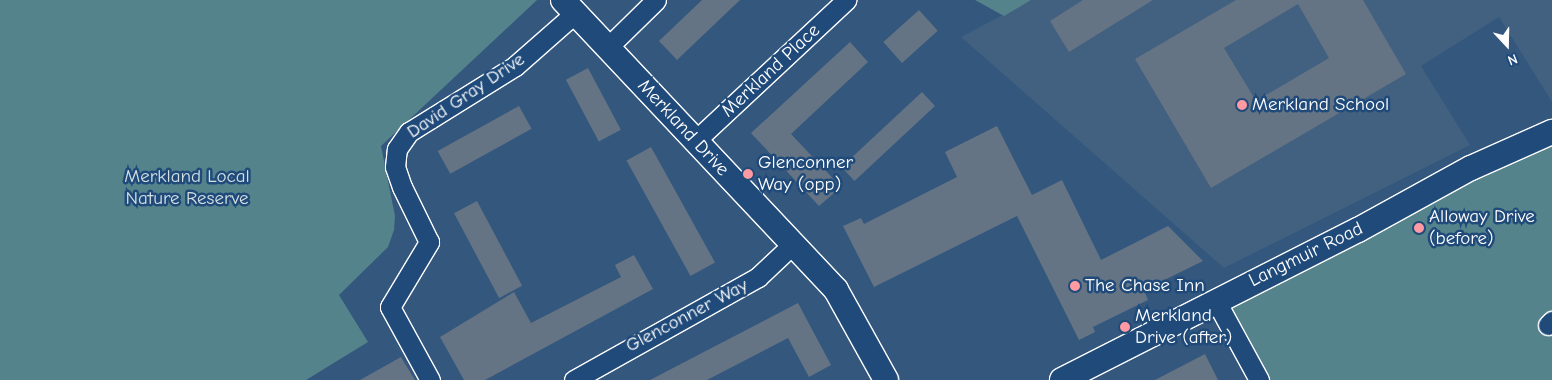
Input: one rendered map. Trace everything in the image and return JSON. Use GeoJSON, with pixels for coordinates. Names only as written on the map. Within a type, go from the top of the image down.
{"type":"FeatureCollection","features":[{"type":"Feature","properties":{"kind":"street"},"geometry":{"type":"LineString","coordinates":[[608,47],[656,0]]}},
{"type":"Feature","properties":{"kind":"street","name":"Merkland Place"},"geometry":{"type":"LineString","coordinates":[[696,141],[846,0]]}},
{"type":"Feature","properties":{"kind":"street","name":"Merkland Drive"},"geometry":{"type":"LineString","coordinates":[[569,7],[836,290],[886,380]]}},
{"type":"Feature","properties":{"kind":"street","name":"David Gray Drive"},"geometry":{"type":"LineString","coordinates":[[430,380],[390,307],[428,242],[402,187],[396,166],[397,149],[409,132],[514,66],[569,7]]}},
{"type":"Feature","properties":{"kind":"street","name":"Langmuir Road"},"geometry":{"type":"LineString","coordinates":[[1062,380],[1358,230],[1471,168],[1552,132]]}},
{"type":"Feature","properties":{"kind":"street","name":"Glenconner Way"},"geometry":{"type":"LineString","coordinates":[[574,380],[758,277],[793,244]]}},
{"type":"Feature","properties":{"kind":"street"},"geometry":{"type":"LineString","coordinates":[[1216,301],[1259,380]]}},
{"type":"Feature","properties":{"kind":"shaded area","name":"Merkland School"},"geometry":{"type":"Polygon","coordinates":[[[1031,0],[1552,0],[1552,102],[1499,17],[1421,66],[1470,145],[1224,268],[961,37],[1031,0]]]}},
{"type":"Feature","properties":{"kind":"green space","name":"Merkland Local Nature Reserve"},"geometry":{"type":"Polygon","coordinates":[[[0,0],[537,0],[381,146],[395,216],[394,230],[388,247],[339,295],[368,342],[306,380],[0,380],[0,0]]]}},
{"type":"Feature","properties":{"kind":"green space"},"geometry":{"type":"Polygon","coordinates":[[[975,0],[1031,0],[1004,16],[975,0]]]}},
{"type":"Feature","properties":{"kind":"green space"},"geometry":{"type":"Polygon","coordinates":[[[1552,132],[1552,380],[1259,380],[1216,301],[1552,132]]]}},
{"type":"Feature","properties":{"kind":"building"},"geometry":{"type":"Polygon","coordinates":[[[702,0],[740,0],[677,60],[659,41],[702,0]]]}},
{"type":"Feature","properties":{"kind":"building"},"geometry":{"type":"Polygon","coordinates":[[[1083,0],[1153,0],[1069,52],[1050,21],[1083,0]]]}},
{"type":"Feature","properties":{"kind":"building"},"geometry":{"type":"Polygon","coordinates":[[[1236,0],[1363,0],[1406,74],[1211,188],[1135,59],[1236,0]],[[1298,4],[1224,48],[1256,101],[1329,58],[1298,4]]]}},
{"type":"Feature","properties":{"kind":"building"},"geometry":{"type":"Polygon","coordinates":[[[919,10],[938,31],[902,63],[883,42],[919,10]]]}},
{"type":"Feature","properties":{"kind":"building"},"geometry":{"type":"Polygon","coordinates":[[[850,42],[868,62],[791,134],[841,187],[819,206],[751,133],[850,42]]]}},
{"type":"Feature","properties":{"kind":"building"},"geometry":{"type":"Polygon","coordinates":[[[588,68],[621,130],[599,142],[566,80],[588,68]]]}},
{"type":"Feature","properties":{"kind":"building"},"geometry":{"type":"Polygon","coordinates":[[[922,92],[935,106],[855,181],[842,167],[922,92]]]}},
{"type":"Feature","properties":{"kind":"building"},"geometry":{"type":"Polygon","coordinates":[[[519,106],[532,129],[450,174],[438,151],[519,106]]]}},
{"type":"Feature","properties":{"kind":"building"},"geometry":{"type":"Polygon","coordinates":[[[997,126],[1032,195],[1062,180],[1101,260],[1168,226],[1203,261],[1144,290],[1148,300],[1093,327],[1095,332],[1079,340],[1017,216],[874,287],[843,226],[861,218],[864,224],[957,177],[945,152],[997,126]]]}},
{"type":"Feature","properties":{"kind":"building"},"geometry":{"type":"Polygon","coordinates":[[[651,147],[715,262],[691,276],[627,161],[651,147]]]}},
{"type":"Feature","properties":{"kind":"building"},"geometry":{"type":"Polygon","coordinates":[[[477,201],[522,286],[499,298],[454,213],[477,201]]]}},
{"type":"Feature","properties":{"kind":"building"},"geometry":{"type":"Polygon","coordinates":[[[634,255],[653,289],[485,380],[464,380],[440,337],[514,292],[531,323],[621,277],[615,265],[634,255]]]}},
{"type":"Feature","properties":{"kind":"building"},"geometry":{"type":"Polygon","coordinates":[[[798,303],[831,365],[809,377],[788,338],[707,380],[650,380],[798,303]]]}},
{"type":"Feature","properties":{"kind":"building"},"geometry":{"type":"Polygon","coordinates":[[[1205,354],[1218,380],[1155,380],[1205,354]]]}},
{"type":"Feature","properties":{"kind":"building"},"geometry":{"type":"Polygon","coordinates":[[[401,357],[415,380],[360,380],[401,357]]]}},
{"type":"Feature","properties":{"kind":"place","name":"Merkland School"},"geometry":{"type":"Point","coordinates":[1242,105]}},
{"type":"Feature","properties":{"kind":"place","name":"Glenconner Way (opp)"},"geometry":{"type":"Point","coordinates":[748,174]}},
{"type":"Feature","properties":{"kind":"place","name":"Alloway Drive (before)"},"geometry":{"type":"Point","coordinates":[1419,228]}},
{"type":"Feature","properties":{"kind":"place","name":"The Chase Inn"},"geometry":{"type":"Point","coordinates":[1075,286]}},
{"type":"Feature","properties":{"kind":"place","name":"Merkland Drive (after)"},"geometry":{"type":"Point","coordinates":[1125,327]}}]}
